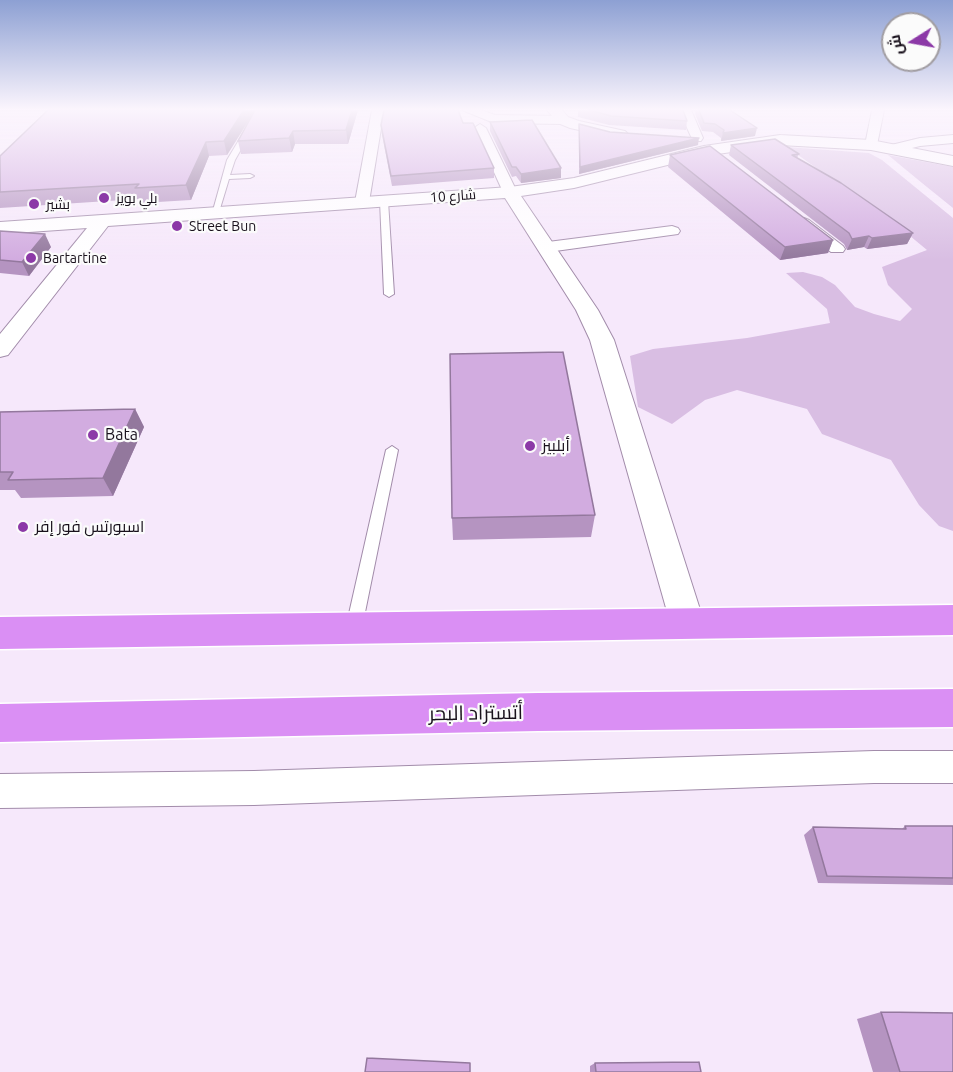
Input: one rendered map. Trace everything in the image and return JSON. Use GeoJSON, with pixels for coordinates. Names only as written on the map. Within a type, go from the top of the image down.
{"type":"FeatureCollection","features":[{"type":"Feature","properties":{"kind":"highway"},"geometry":{"type":"LineString","coordinates":[[0,633],[953,620]]}},
{"type":"Feature","properties":{"kind":"highway","name":"أتستراد البحر"},"geometry":{"type":"LineString","coordinates":[[0,723],[526,712],[953,708]]}},
{"type":"Feature","properties":{"kind":"street"},"geometry":{"type":"LineString","coordinates":[[362,202],[369,160]]}},
{"type":"Feature","properties":{"kind":"street"},"geometry":{"type":"LineString","coordinates":[[495,160],[510,192],[548,247],[587,310],[602,340],[687,622]]}},
{"type":"Feature","properties":{"kind":"street","name":"شارع 10"},"geometry":{"type":"LineString","coordinates":[[0,228],[510,192],[574,183],[645,160]]}},
{"type":"Feature","properties":{"kind":"street"},"geometry":{"type":"LineString","coordinates":[[720,160],[728,164]]}},
{"type":"Feature","properties":{"kind":"street"},"geometry":{"type":"LineString","coordinates":[[792,214],[837,249]]}},
{"type":"Feature","properties":{"kind":"street"},"geometry":{"type":"LineString","coordinates":[[0,350],[103,220]]}},
{"type":"Feature","properties":{"kind":"street"},"geometry":{"type":"LineString","coordinates":[[548,247],[672,231]]}},
{"type":"Feature","properties":{"kind":"street"},"geometry":{"type":"LineString","coordinates":[[0,791],[254,788],[874,767],[953,767]]}},
{"type":"Feature","properties":{"kind":"lane"},"geometry":{"type":"LineString","coordinates":[[215,212],[231,160]]}},
{"type":"Feature","properties":{"kind":"lane"},"geometry":{"type":"LineString","coordinates":[[226,177],[250,176]]}},
{"type":"Feature","properties":{"kind":"lane"},"geometry":{"type":"LineString","coordinates":[[384,201],[389,294]]}},
{"type":"Feature","properties":{"kind":"lane"},"geometry":{"type":"LineString","coordinates":[[354,627],[392,450]]}},
{"type":"Feature","properties":{"kind":"shaded area"},"geometry":{"type":"Polygon","coordinates":[[[805,160],[882,160],[953,218],[953,531],[939,526],[919,505],[891,460],[822,434],[807,409],[737,390],[705,400],[672,424],[638,407],[630,356],[653,349],[747,338],[830,323],[827,309],[786,273],[803,272],[822,277],[835,285],[855,307],[900,321],[912,309],[888,285],[882,267],[927,250],[805,160]]]}},
{"type":"Feature","properties":{"kind":"shaded area"},"geometry":{"type":"Polygon","coordinates":[[[894,160],[915,160],[953,167],[953,208],[894,160]]]}},
{"type":"Feature","properties":{"kind":"building"},"geometry":{"type":"Polygon","coordinates":[[[0,160],[198,160],[186,185],[135,188],[139,184],[0,192],[0,160]]]}},
{"type":"Feature","properties":{"kind":"building"},"geometry":{"type":"Polygon","coordinates":[[[388,160],[490,160],[494,168],[391,176],[388,160]]]}},
{"type":"Feature","properties":{"kind":"building"},"geometry":{"type":"Polygon","coordinates":[[[509,160],[556,160],[561,168],[521,174],[516,167],[512,167],[509,160]]]}},
{"type":"Feature","properties":{"kind":"building"},"geometry":{"type":"Polygon","coordinates":[[[580,160],[609,160],[580,167],[580,160]]]}},
{"type":"Feature","properties":{"kind":"building"},"geometry":{"type":"Polygon","coordinates":[[[676,160],[728,160],[833,240],[785,247],[676,160]]]}},
{"type":"Feature","properties":{"kind":"building"},"geometry":{"type":"Polygon","coordinates":[[[751,160],[801,160],[841,183],[913,233],[852,239],[849,233],[751,160]]]}},
{"type":"Feature","properties":{"kind":"building"},"geometry":{"type":"Polygon","coordinates":[[[0,231],[45,234],[22,262],[0,260],[0,231]]]}},
{"type":"Feature","properties":{"kind":"building"},"geometry":{"type":"Polygon","coordinates":[[[563,352],[595,515],[452,518],[450,354],[563,352]]]}},
{"type":"Feature","properties":{"kind":"building"},"geometry":{"type":"Polygon","coordinates":[[[135,409],[103,478],[8,480],[13,472],[0,472],[0,412],[135,409]]]}},
{"type":"Feature","properties":{"kind":"building"},"geometry":{"type":"Polygon","coordinates":[[[905,826],[953,826],[953,878],[827,876],[813,827],[906,829],[905,826]]]}},
{"type":"Feature","properties":{"kind":"building"},"geometry":{"type":"Polygon","coordinates":[[[881,1012],[953,1013],[953,1072],[900,1072],[881,1012]]]}},
{"type":"Feature","properties":{"kind":"building"},"geometry":{"type":"Polygon","coordinates":[[[367,1058],[470,1063],[470,1072],[365,1072],[367,1058]]]}},
{"type":"Feature","properties":{"kind":"building"},"geometry":{"type":"Polygon","coordinates":[[[699,1062],[701,1072],[596,1072],[595,1063],[699,1062]]]}},
{"type":"Feature","properties":{"kind":"place","name":"بلي بويز"},"geometry":{"type":"Point","coordinates":[104,198]}},
{"type":"Feature","properties":{"kind":"place","name":"بشير"},"geometry":{"type":"Point","coordinates":[34,204]}},
{"type":"Feature","properties":{"kind":"place","name":"Street Bun"},"geometry":{"type":"Point","coordinates":[177,226]}},
{"type":"Feature","properties":{"kind":"place","name":"Bartartine"},"geometry":{"type":"Point","coordinates":[31,258]}},
{"type":"Feature","properties":{"kind":"place","name":"Bata"},"geometry":{"type":"Point","coordinates":[93,435]}},
{"type":"Feature","properties":{"kind":"place","name":"أبلبيز"},"geometry":{"type":"Point","coordinates":[530,446]}},
{"type":"Feature","properties":{"kind":"place","name":"اسبورتس فور إفر"},"geometry":{"type":"Point","coordinates":[23,527]}}]}
